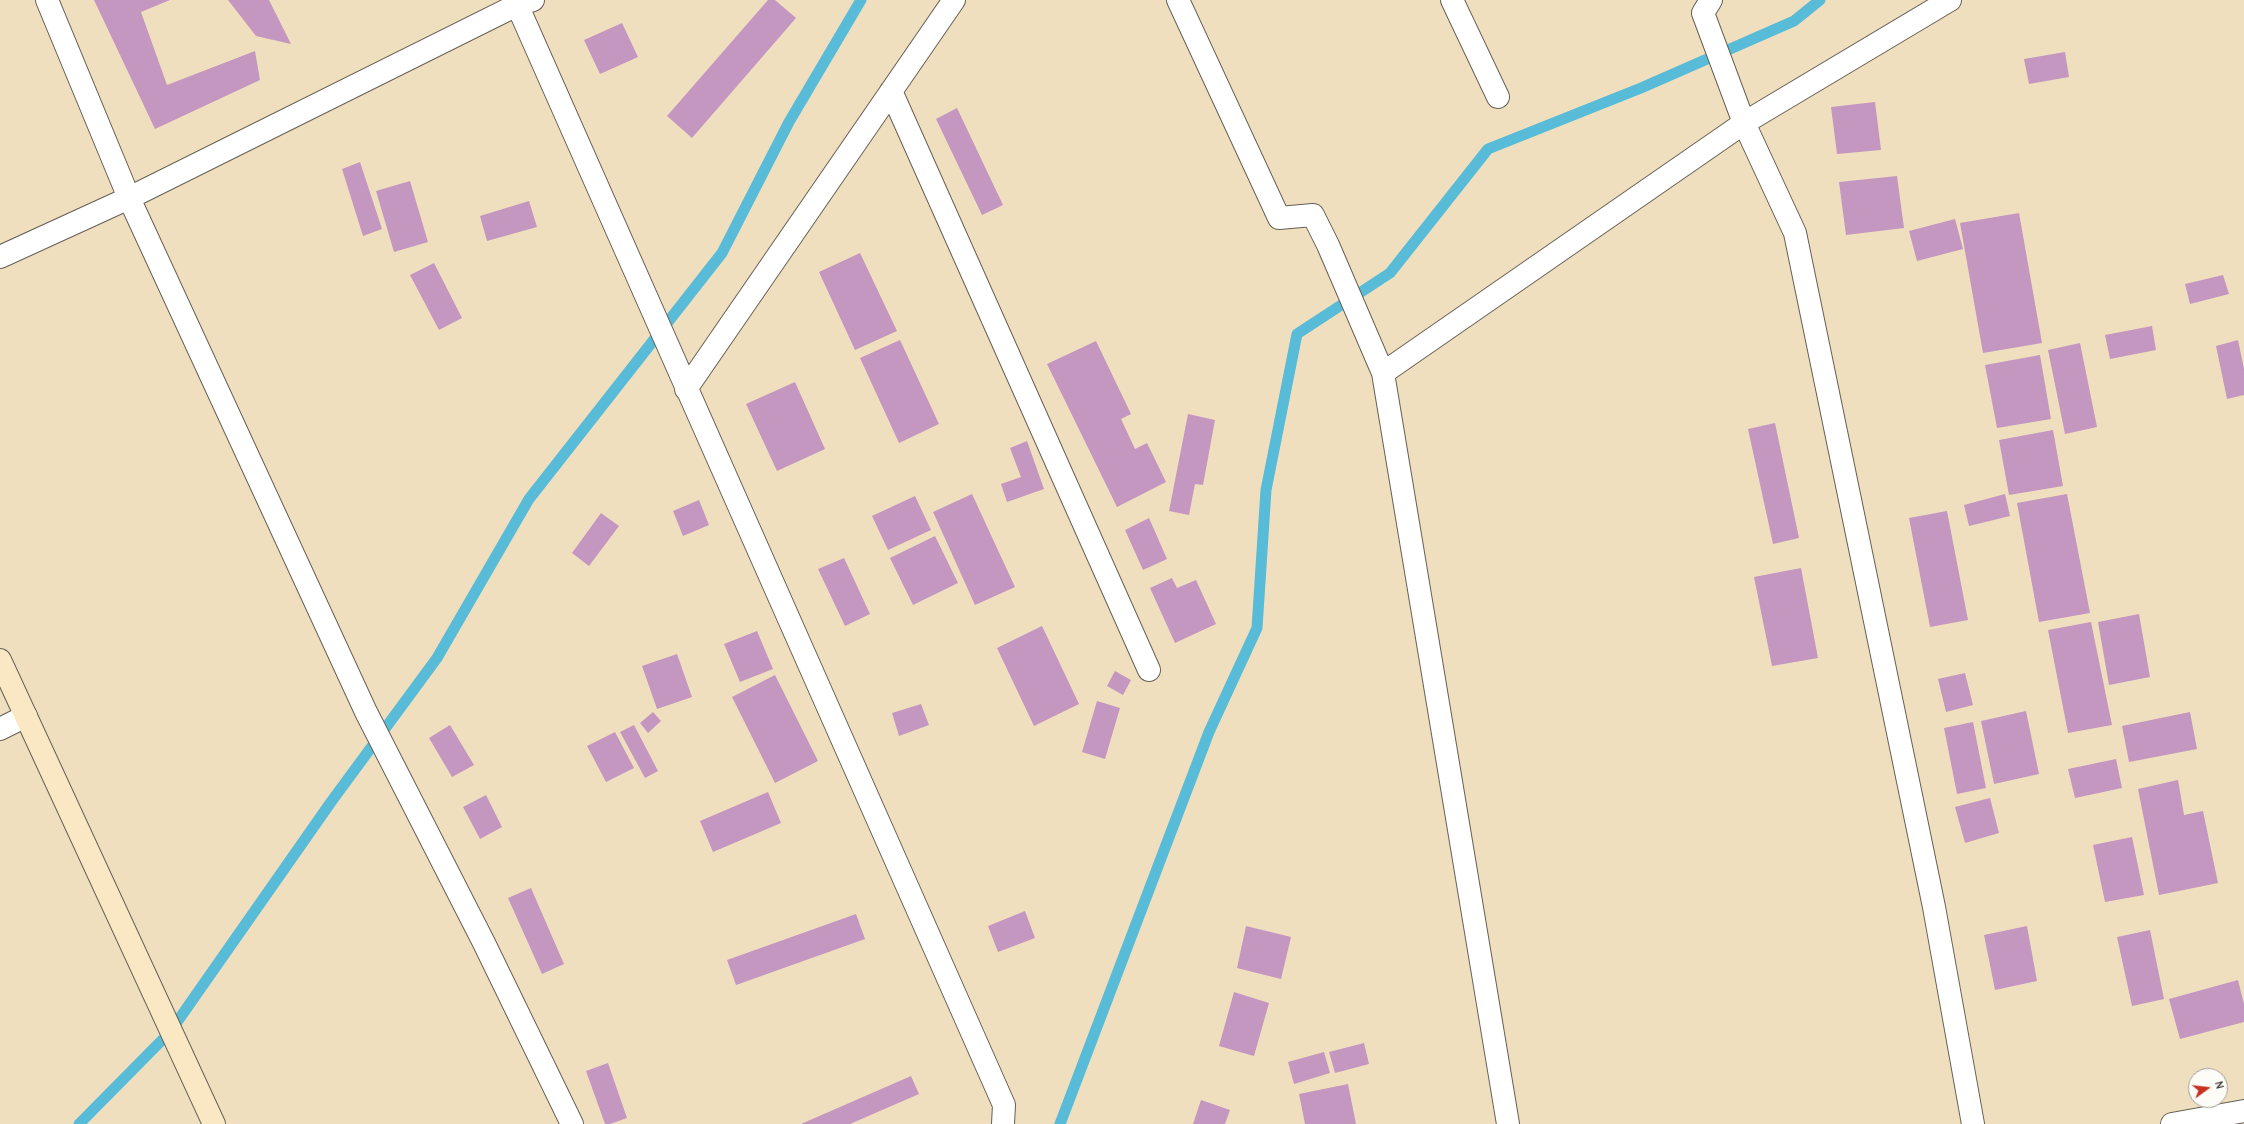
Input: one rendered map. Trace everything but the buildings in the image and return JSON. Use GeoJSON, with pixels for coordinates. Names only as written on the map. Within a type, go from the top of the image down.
{"type":"FeatureCollection","features":[{"type":"Feature","properties":{"kind":"street"},"geometry":{"type":"LineString","coordinates":[[47,0],[129,198],[366,712],[484,943],[572,1124]]}},
{"type":"Feature","properties":{"kind":"street"},"geometry":{"type":"LineString","coordinates":[[686,389],[954,0]]}},
{"type":"Feature","properties":{"kind":"street"},"geometry":{"type":"LineString","coordinates":[[1178,0],[1279,218],[1313,216],[1341,275],[1383,373],[1508,1124]]}},
{"type":"Feature","properties":{"kind":"street"},"geometry":{"type":"LineString","coordinates":[[1452,0],[1498,97]]}},
{"type":"Feature","properties":{"kind":"street"},"geometry":{"type":"LineString","coordinates":[[1383,373],[1744,124],[1950,0]]}},
{"type":"Feature","properties":{"kind":"street"},"geometry":{"type":"LineString","coordinates":[[0,257],[129,198],[522,2],[686,389],[1004,1105],[1004,1124]]}},
{"type":"Feature","properties":{"kind":"street"},"geometry":{"type":"LineString","coordinates":[[1707,7],[1728,81],[1744,124],[1795,232],[1934,907],[1973,1124]]}},
{"type":"Feature","properties":{"kind":"street"},"geometry":{"type":"LineString","coordinates":[[891,91],[1149,670]]}},
{"type":"Feature","properties":{"kind":"street"},"geometry":{"type":"LineString","coordinates":[[0,660],[184,1062],[214,1124]]}},
{"type":"Feature","properties":{"kind":"street"},"geometry":{"type":"LineString","coordinates":[[0,729],[26,716]]}},
{"type":"Feature","properties":{"kind":"street"},"geometry":{"type":"LineString","coordinates":[[2172,1124],[2244,1111]]}},
{"type":"Feature","properties":{"kind":"waterway"},"geometry":{"type":"LineString","coordinates":[[79,1124],[170,1032],[331,802],[437,658],[529,499],[722,253],[789,122],[861,0]]}},
{"type":"Feature","properties":{"kind":"waterway"},"geometry":{"type":"LineString","coordinates":[[1060,1124],[1209,732],[1257,628],[1266,490],[1297,334],[1390,273],[1488,149],[1641,88],[1794,21],[1820,0]]}}]}
